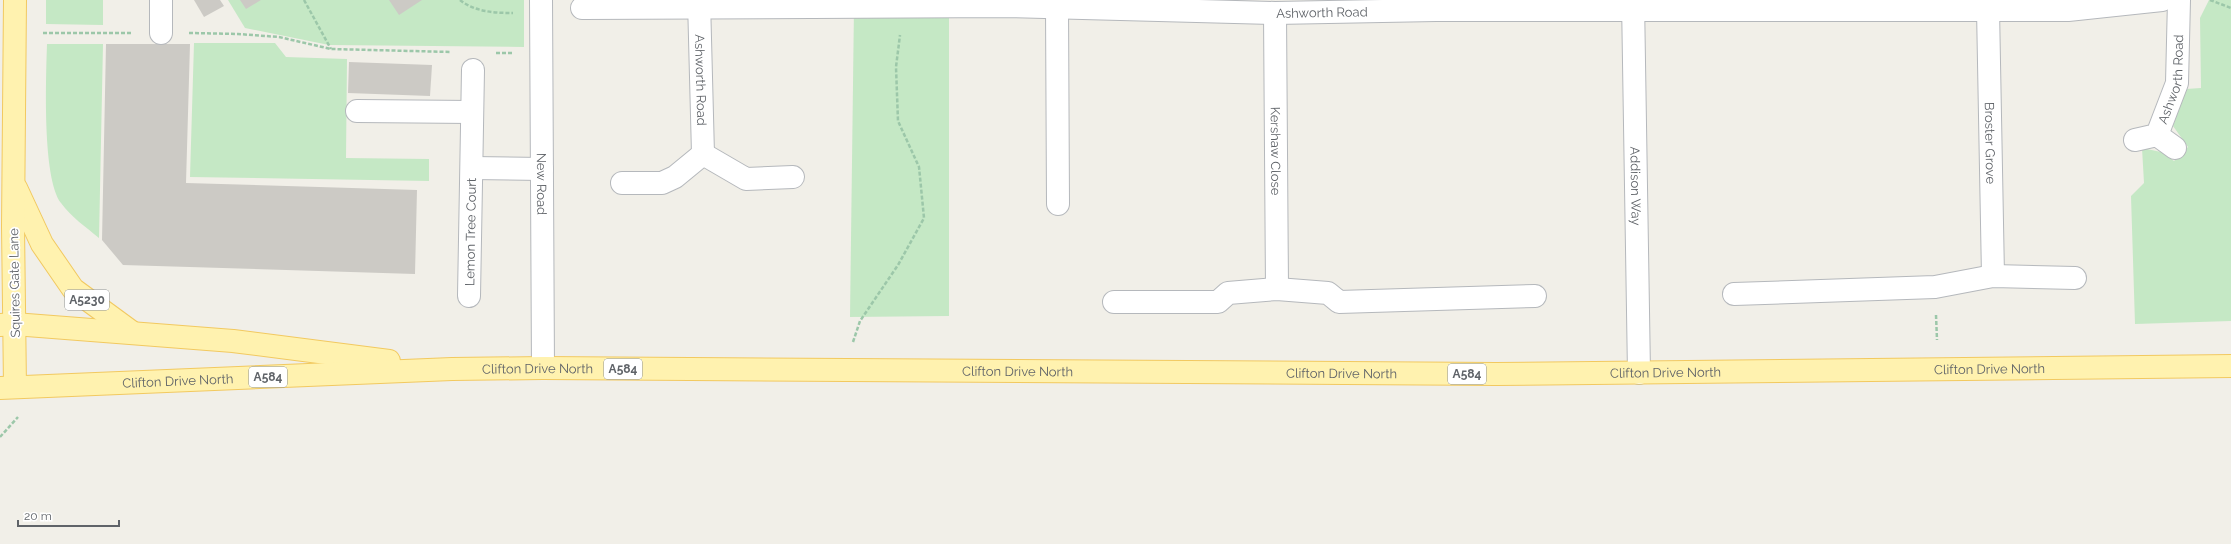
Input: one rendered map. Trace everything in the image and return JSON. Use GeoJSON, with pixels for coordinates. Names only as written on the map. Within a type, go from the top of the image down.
{"type":"FeatureCollection","features":[{"type":"Feature","properties":{"kind":"main road","name":"Squires Gate Lane"},"geometry":{"type":"LineString","coordinates":[[8,388],[7,325],[13,180],[7,79],[15,33],[16,0]]}},
{"type":"Feature","properties":{"kind":"main road","name":"Squires Gate Lane"},"geometry":{"type":"LineString","coordinates":[[13,180],[42,244],[73,289],[133,333]]}},
{"type":"Feature","properties":{"kind":"main road","name":"Clifton Drive North"},"geometry":{"type":"LineString","coordinates":[[7,325],[233,341],[452,369]]}},
{"type":"Feature","properties":{"kind":"main road","name":"Clifton Drive North"},"geometry":{"type":"LineString","coordinates":[[8,388],[452,369],[543,368],[1488,374],[2231,366]]}},
{"type":"Feature","properties":{"kind":"street"},"geometry":{"type":"LineString","coordinates":[[161,0],[161,33]]}},
{"type":"Feature","properties":{"kind":"street","name":"Ashworth Road"},"geometry":{"type":"LineString","coordinates":[[582,8],[699,3],[903,6],[1008,3],[1057,7],[1275,13],[1329,6],[1944,4],[1988,9],[2068,10],[2162,0]]}},
{"type":"Feature","properties":{"kind":"street","name":"Ashworth Road"},"geometry":{"type":"LineString","coordinates":[[2135,140],[2157,135],[2177,83],[2179,0]]}},
{"type":"Feature","properties":{"kind":"street","name":"Ashworth Road"},"geometry":{"type":"LineString","coordinates":[[699,3],[703,154]]}},
{"type":"Feature","properties":{"kind":"street","name":"Addison Way"},"geometry":{"type":"LineString","coordinates":[[1633,5],[1639,373]]}},
{"type":"Feature","properties":{"kind":"street","name":"New Road"},"geometry":{"type":"LineString","coordinates":[[541,7],[543,368]]}},
{"type":"Feature","properties":{"kind":"street"},"geometry":{"type":"LineString","coordinates":[[1057,7],[1058,204]]}},
{"type":"Feature","properties":{"kind":"street","name":"Broster Grove"},"geometry":{"type":"LineString","coordinates":[[1988,9],[1993,276]]}},
{"type":"Feature","properties":{"kind":"street","name":"Kershaw Close"},"geometry":{"type":"LineString","coordinates":[[1275,13],[1277,289]]}},
{"type":"Feature","properties":{"kind":"street","name":"Lemon Tree Court"},"geometry":{"type":"LineString","coordinates":[[469,296],[473,70]]}},
{"type":"Feature","properties":{"kind":"street"},"geometry":{"type":"LineString","coordinates":[[357,111],[472,112]]}},
{"type":"Feature","properties":{"kind":"street"},"geometry":{"type":"LineString","coordinates":[[2157,135],[2175,148]]}},
{"type":"Feature","properties":{"kind":"street"},"geometry":{"type":"LineString","coordinates":[[622,183],[662,183],[675,177],[703,154],[746,179],[793,178]]}},
{"type":"Feature","properties":{"kind":"street","name":"Lemon Tree Court"},"geometry":{"type":"LineString","coordinates":[[472,168],[542,169]]}},
{"type":"Feature","properties":{"kind":"street"},"geometry":{"type":"LineString","coordinates":[[1734,294],[1935,287],[1993,276],[2075,278]]}},
{"type":"Feature","properties":{"kind":"street"},"geometry":{"type":"LineString","coordinates":[[1114,302],[1218,302],[1228,293],[1277,289],[1328,294],[1339,302],[1535,296]]}},
{"type":"Feature","properties":{"kind":"path"},"geometry":{"type":"LineString","coordinates":[[304,0],[331,48]]}},
{"type":"Feature","properties":{"kind":"path"},"geometry":{"type":"LineString","coordinates":[[460,0],[465,4],[491,13],[541,7]]}},
{"type":"Feature","properties":{"kind":"path"},"geometry":{"type":"LineString","coordinates":[[2210,0],[2231,8]]}},
{"type":"Feature","properties":{"kind":"path"},"geometry":{"type":"LineString","coordinates":[[843,370],[860,321],[898,265],[924,218],[919,167],[898,121],[896,67],[903,6]]}},
{"type":"Feature","properties":{"kind":"path"},"geometry":{"type":"LineString","coordinates":[[15,33],[244,34],[279,38],[331,48],[457,52]]}},
{"type":"Feature","properties":{"kind":"path"},"geometry":{"type":"LineString","coordinates":[[495,53],[542,54]]}},
{"type":"Feature","properties":{"kind":"path"},"geometry":{"type":"LineString","coordinates":[[1935,287],[1939,369]]}},
{"type":"Feature","properties":{"kind":"green space"},"geometry":{"type":"Polygon","coordinates":[[[46,0],[103,0],[103,25],[46,24],[46,0]]]}},
{"type":"Feature","properties":{"kind":"green space"},"geometry":{"type":"Polygon","coordinates":[[[228,0],[524,0],[524,47],[329,45],[245,28],[228,0]]]}},
{"type":"Feature","properties":{"kind":"green space"},"geometry":{"type":"Polygon","coordinates":[[[2209,0],[2231,0],[2231,321],[2135,324],[2131,196],[2144,183],[2142,148],[2161,152],[2174,161],[2188,147],[2173,126],[2186,89],[2201,88],[2200,18],[2209,0]]]}},
{"type":"Feature","properties":{"kind":"green space"},"geometry":{"type":"Polygon","coordinates":[[[854,6],[949,6],[949,316],[850,317],[854,6]]]}},
{"type":"Feature","properties":{"kind":"green space"},"geometry":{"type":"Polygon","coordinates":[[[194,43],[275,43],[286,57],[347,59],[346,158],[429,159],[429,181],[190,177],[194,43]]]}},
{"type":"Feature","properties":{"kind":"green space"},"geometry":{"type":"Polygon","coordinates":[[[47,44],[103,44],[99,238],[69,213],[61,203],[55,190],[51,172],[46,126],[47,44]]]}},
{"type":"Feature","properties":{"kind":"building"},"geometry":{"type":"Polygon","coordinates":[[[194,0],[220,0],[224,6],[204,17],[194,0]]]}},
{"type":"Feature","properties":{"kind":"building"},"geometry":{"type":"Polygon","coordinates":[[[240,0],[261,0],[246,9],[240,0]]]}},
{"type":"Feature","properties":{"kind":"building"},"geometry":{"type":"Polygon","coordinates":[[[389,0],[422,0],[399,15],[389,0]]]}},
{"type":"Feature","properties":{"kind":"building"},"geometry":{"type":"Polygon","coordinates":[[[106,44],[190,44],[186,183],[417,190],[415,274],[123,265],[102,240],[106,44]]]}},
{"type":"Feature","properties":{"kind":"building"},"geometry":{"type":"Polygon","coordinates":[[[349,62],[432,65],[430,96],[348,93],[349,62]]]}}]}
